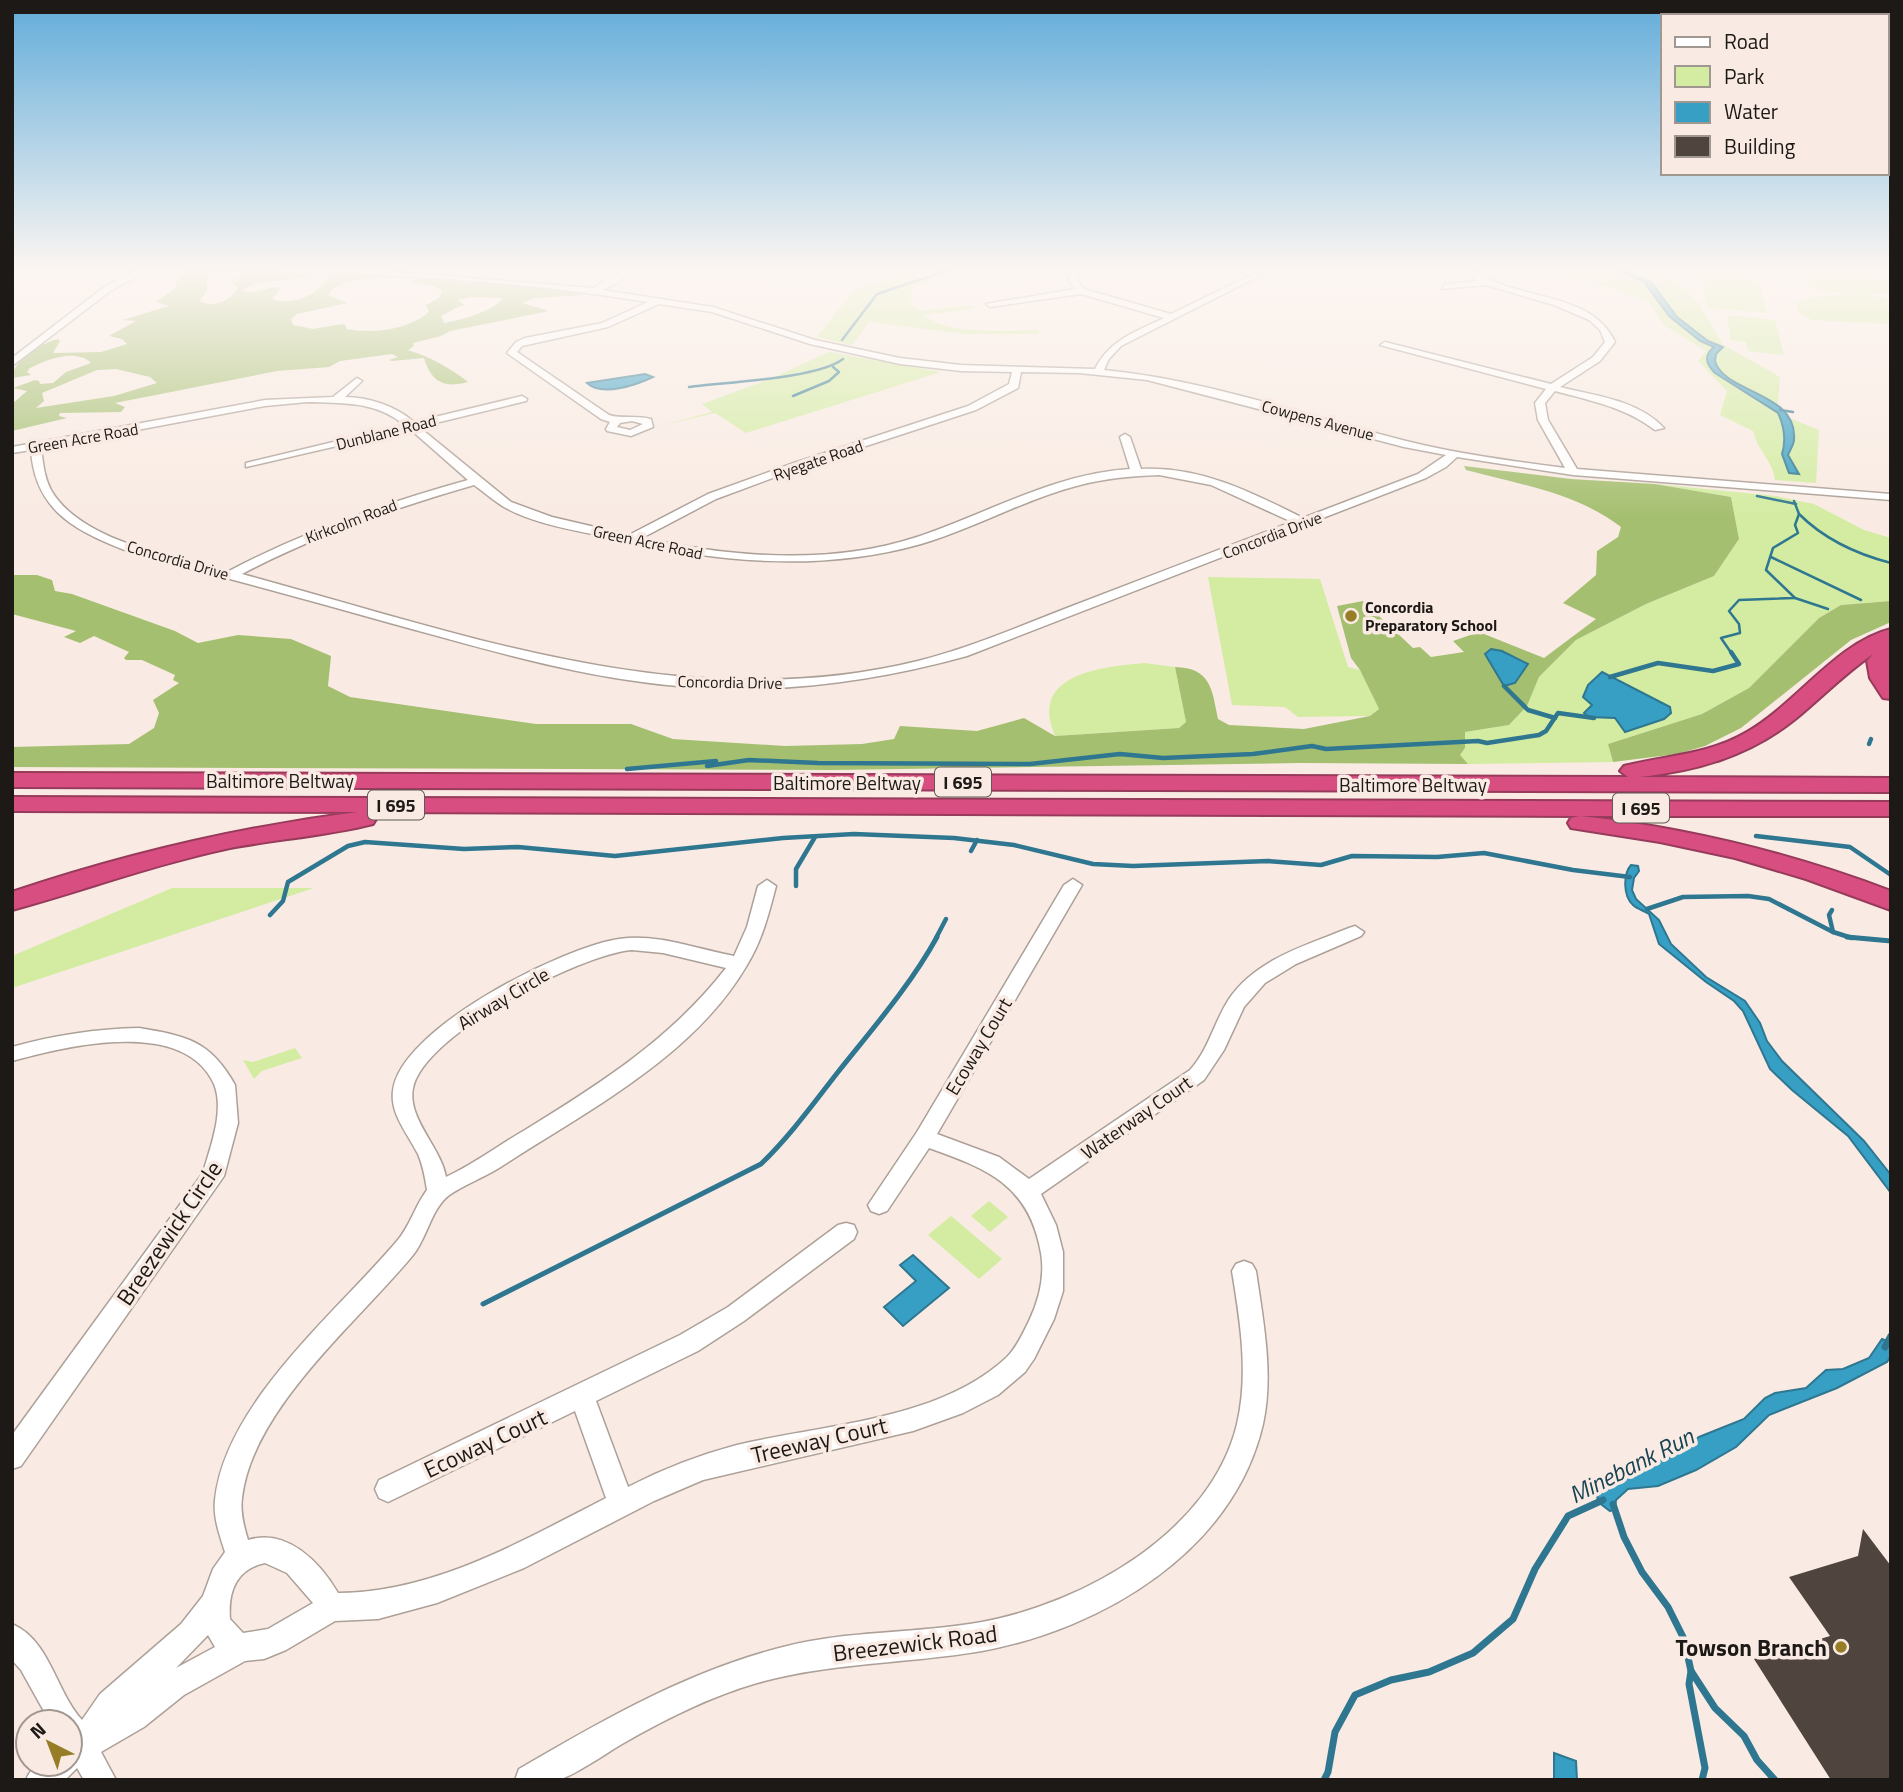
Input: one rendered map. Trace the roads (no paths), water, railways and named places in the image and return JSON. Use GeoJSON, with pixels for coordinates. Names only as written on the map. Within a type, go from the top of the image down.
{"type":"FeatureCollection","features":[{"type":"Feature","properties":{"kind":"highway"},"geometry":{"type":"LineString","coordinates":[[1472,784],[1653,769],[1711,756],[1736,747],[1774,725],[1849,662],[1891,635]]}},
{"type":"Feature","properties":{"kind":"highway"},"geometry":{"type":"LineString","coordinates":[[1891,647],[1878,661],[1878,669],[1880,679],[1891,693]]}},
{"type":"Feature","properties":{"kind":"highway","name":"Baltimore Beltway"},"geometry":{"type":"LineString","coordinates":[[12,780],[1891,785]]}},
{"type":"Feature","properties":{"kind":"highway","name":"Baltimore Beltway"},"geometry":{"type":"LineString","coordinates":[[12,804],[1891,809]]}},
{"type":"Feature","properties":{"kind":"highway"},"geometry":{"type":"LineString","coordinates":[[12,901],[167,854],[241,837],[315,825],[382,818],[779,806]]}},
{"type":"Feature","properties":{"kind":"highway"},"geometry":{"type":"LineString","coordinates":[[1390,808],[1568,822],[1657,833],[1780,862],[1891,901]]}},
{"type":"Feature","properties":{"kind":"street"},"geometry":{"type":"LineString","coordinates":[[12,363],[28,351]]}},
{"type":"Feature","properties":{"kind":"street"},"geometry":{"type":"LineString","coordinates":[[515,351],[513,353],[571,395],[616,421]]}},
{"type":"Feature","properties":{"kind":"street","name":"Cowpens Avenue"},"geometry":{"type":"LineString","coordinates":[[851,351],[935,366],[1099,371],[1186,385],[1453,455],[1573,472],[1891,497]]}},
{"type":"Feature","properties":{"kind":"street"},"geometry":{"type":"LineString","coordinates":[[1099,371],[1112,351]]}},
{"type":"Feature","properties":{"kind":"street"},"geometry":{"type":"LineString","coordinates":[[1408,351],[1631,409],[1659,428]]}},
{"type":"Feature","properties":{"kind":"street"},"geometry":{"type":"LineString","coordinates":[[1573,472],[1540,412],[1544,397],[1553,387],[1605,351]]}},
{"type":"Feature","properties":{"kind":"street"},"geometry":{"type":"LineString","coordinates":[[1001,369],[1006,379],[1003,385],[1007,389],[1014,386],[1018,380],[1017,369]]}},
{"type":"Feature","properties":{"kind":"street"},"geometry":{"type":"LineString","coordinates":[[336,399],[356,381]]}},
{"type":"Feature","properties":{"kind":"street","name":"Ryegate Road"},"geometry":{"type":"LineString","coordinates":[[631,539],[664,518],[710,497],[973,408],[1007,389]]}},
{"type":"Feature","properties":{"kind":"street","name":"Green Acre Road"},"geometry":{"type":"LineString","coordinates":[[12,450],[265,403],[336,399],[378,406],[399,415],[476,481],[507,504],[524,512],[687,552],[781,560],[846,555],[932,537],[1088,478],[1136,471],[1172,473],[1204,479],[1232,489],[1304,523]]}},
{"type":"Feature","properties":{"kind":"street","name":"Dunblane Road"},"geometry":{"type":"LineString","coordinates":[[250,465],[522,400]]}},
{"type":"Feature","properties":{"kind":"street"},"geometry":{"type":"LineString","coordinates":[[1125,438],[1136,471]]}},
{"type":"Feature","properties":{"kind":"street","name":"Concordia Drive"},"geometry":{"type":"LineString","coordinates":[[36,447],[37,472],[48,496],[89,530],[139,551],[560,664],[662,680],[783,683],[844,679],[936,661],[1422,476],[1442,465],[1453,455]]}},
{"type":"Feature","properties":{"kind":"street","name":"Kirkcolm Road"},"geometry":{"type":"LineString","coordinates":[[231,575],[285,547],[370,511],[476,481]]}},
{"type":"Feature","properties":{"kind":"street","name":"Ecoway Court"},"geometry":{"type":"LineString","coordinates":[[879,1205],[924,1138],[1073,885]]}},
{"type":"Feature","properties":{"kind":"street"},"geometry":{"type":"LineString","coordinates":[[240,1557],[230,1522],[228,1499],[233,1469],[245,1443],[267,1409],[338,1320],[408,1245],[438,1192],[466,1178],[639,1067],[675,1037],[739,964],[757,922],[767,886]]}},
{"type":"Feature","properties":{"kind":"street","name":"Waterway Court"},"geometry":{"type":"LineString","coordinates":[[1029,1191],[1197,1075],[1205,1065],[1237,1002],[1254,980],[1268,971],[1355,932]]}},
{"type":"Feature","properties":{"kind":"street","name":"Airway Circle"},"geometry":{"type":"LineString","coordinates":[[438,1192],[433,1166],[402,1106],[403,1084],[415,1060],[438,1037],[484,1006],[562,963],[618,945],[641,944],[739,964]]}},
{"type":"Feature","properties":{"kind":"street","name":"Breezewick Circle"},"geometry":{"type":"LineString","coordinates":[[12,1054],[74,1037],[112,1033],[148,1034],[179,1043],[204,1055],[218,1073],[227,1095],[229,1121],[225,1146],[212,1176],[12,1457]]}},
{"type":"Feature","properties":{"kind":"street","name":"Treeway Court"},"geometry":{"type":"LineString","coordinates":[[331,1606],[381,1605],[419,1595],[528,1552],[655,1487],[704,1467],[921,1417],[964,1399],[994,1382],[1015,1365],[1045,1316],[1052,1285],[1053,1260],[1042,1213],[1029,1191],[999,1168],[924,1138]]}},
{"type":"Feature","properties":{"kind":"street","name":"Ecoway Court"},"geometry":{"type":"LineString","coordinates":[[388,1489],[689,1343],[736,1314],[846,1232]]}},
{"type":"Feature","properties":{"kind":"street","name":"Breezewick Road"},"geometry":{"type":"LineString","coordinates":[[530,1780],[653,1709],[711,1682],[786,1660],[961,1640],[1009,1631],[1086,1604],[1124,1583],[1155,1561],[1183,1537],[1227,1483],[1250,1426],[1256,1368],[1244,1271]]}},
{"type":"Feature","properties":{"kind":"street"},"geometry":{"type":"LineString","coordinates":[[582,1397],[621,1504]]}},
{"type":"Feature","properties":{"kind":"street"},"geometry":{"type":"LineString","coordinates":[[84,1729],[176,1648],[214,1604],[224,1574],[240,1557],[265,1549],[285,1553],[310,1573],[331,1606],[283,1636],[261,1645],[243,1647],[174,1685],[134,1717],[84,1737]]}},
{"type":"Feature","properties":{"kind":"street"},"geometry":{"type":"LineString","coordinates":[[214,1604],[216,1621],[222,1633],[243,1647]]}},
{"type":"Feature","properties":{"kind":"street"},"geometry":{"type":"LineString","coordinates":[[12,1638],[31,1660],[53,1708]]}},
{"type":"Feature","properties":{"kind":"street"},"geometry":{"type":"LineString","coordinates":[[84,1760],[101,1780]]}},
{"type":"Feature","properties":{"kind":"water"},"geometry":{"type":"Polygon","coordinates":[[[1719,351],[1715,361],[1721,372],[1773,402],[1785,412],[1792,424],[1794,440],[1788,455],[1799,474],[1789,473],[1782,454],[1784,434],[1778,413],[1715,373],[1709,366],[1709,353],[1719,351]]]}},
{"type":"Feature","properties":{"kind":"water"},"geometry":{"type":"Polygon","coordinates":[[[645,374],[653,377],[619,388],[601,389],[587,383],[645,374]]]}},
{"type":"Feature","properties":{"kind":"water"},"geometry":{"type":"Polygon","coordinates":[[[1491,649],[1502,651],[1528,664],[1515,683],[1504,686],[1485,654],[1491,649]]]}},
{"type":"Feature","properties":{"kind":"water"},"geometry":{"type":"Polygon","coordinates":[[[1602,672],[1670,707],[1671,713],[1664,719],[1625,732],[1615,718],[1589,717],[1584,713],[1592,705],[1583,697],[1588,685],[1602,672]]]}},
{"type":"Feature","properties":{"kind":"water"},"geometry":{"type":"Polygon","coordinates":[[[1631,865],[1638,866],[1639,871],[1634,878],[1632,890],[1636,899],[1659,920],[1671,944],[1706,977],[1745,1001],[1760,1023],[1767,1041],[1782,1061],[1864,1141],[1891,1175],[1891,1193],[1848,1136],[1770,1069],[1743,1011],[1734,1001],[1659,944],[1649,914],[1635,906],[1627,896],[1625,879],[1631,865]]]}},
{"type":"Feature","properties":{"kind":"water"},"geometry":{"type":"Polygon","coordinates":[[[913,1255],[949,1288],[903,1326],[884,1307],[916,1281],[900,1265],[913,1255]]]}},
{"type":"Feature","properties":{"kind":"water","name":"Minebank Run"},"geometry":{"type":"Polygon","coordinates":[[[1882,1339],[1891,1343],[1891,1356],[1887,1362],[1837,1388],[1769,1415],[1736,1447],[1696,1470],[1658,1486],[1628,1489],[1616,1500],[1615,1509],[1610,1511],[1598,1502],[1597,1495],[1626,1477],[1673,1455],[1699,1437],[1744,1419],[1765,1398],[1775,1393],[1806,1388],[1826,1370],[1843,1369],[1869,1358],[1882,1339]]]}},
{"type":"Feature","properties":{"kind":"water"},"geometry":{"type":"Polygon","coordinates":[[[1554,1753],[1576,1761],[1577,1780],[1554,1780],[1554,1753]]]}},
{"type":"Feature","properties":{"kind":"waterway"},"geometry":{"type":"LineString","coordinates":[[689,387],[770,379],[813,371],[843,359]]}},
{"type":"Feature","properties":{"kind":"waterway"},"geometry":{"type":"LineString","coordinates":[[793,396],[829,381],[839,372],[833,367]]}},
{"type":"Feature","properties":{"kind":"waterway","name":"Minebank Run"},"geometry":{"type":"LineString","coordinates":[[1780,410],[1793,412]]}},
{"type":"Feature","properties":{"kind":"waterway"},"geometry":{"type":"LineString","coordinates":[[1757,496],[1795,504]]}},
{"type":"Feature","properties":{"kind":"waterway","name":"Minebank Run"},"geometry":{"type":"LineString","coordinates":[[1795,504],[1799,514]]}},
{"type":"Feature","properties":{"kind":"waterway","name":"Minebank Run"},"geometry":{"type":"LineString","coordinates":[[1795,598],[1766,570],[1773,548],[1798,533],[1795,525],[1799,514]]}},
{"type":"Feature","properties":{"kind":"waterway"},"geometry":{"type":"LineString","coordinates":[[1799,514],[1842,545],[1891,563]]}},
{"type":"Feature","properties":{"kind":"waterway"},"geometry":{"type":"LineString","coordinates":[[1771,557],[1861,600]]}},
{"type":"Feature","properties":{"kind":"waterway","name":"Minebank Run"},"geometry":{"type":"LineString","coordinates":[[1732,654],[1721,638],[1740,633],[1739,624],[1729,611],[1739,600],[1795,598]]}},
{"type":"Feature","properties":{"kind":"waterway"},"geometry":{"type":"LineString","coordinates":[[1795,598],[1828,609]]}},
{"type":"Feature","properties":{"kind":"waterway","name":"Minebank Run"},"geometry":{"type":"LineString","coordinates":[[1610,677],[1658,663],[1713,671],[1739,664],[1731,652]]}},
{"type":"Feature","properties":{"kind":"waterway"},"geometry":{"type":"LineString","coordinates":[[1504,686],[1528,710],[1555,718]]}},
{"type":"Feature","properties":{"kind":"waterway"},"geometry":{"type":"LineString","coordinates":[[1555,718],[1558,713],[1594,718]]}},
{"type":"Feature","properties":{"kind":"waterway"},"geometry":{"type":"LineString","coordinates":[[707,766],[749,760],[1030,764],[1120,754],[1163,758],[1253,754],[1312,746],[1326,749],[1478,741],[1487,743],[1539,735],[1546,731],[1555,718]]}},
{"type":"Feature","properties":{"kind":"waterway"},"geometry":{"type":"LineString","coordinates":[[1869,744],[1871,739]]}},
{"type":"Feature","properties":{"kind":"waterway"},"geometry":{"type":"LineString","coordinates":[[627,769],[716,761]]}},
{"type":"Feature","properties":{"kind":"waterway"},"geometry":{"type":"LineString","coordinates":[[270,915],[283,901],[288,882],[348,846],[365,842],[464,849],[518,847],[615,856],[783,838],[854,834],[977,841]]}},
{"type":"Feature","properties":{"kind":"waterway"},"geometry":{"type":"LineString","coordinates":[[1756,836],[1850,847],[1891,875]]}},
{"type":"Feature","properties":{"kind":"waterway"},"geometry":{"type":"LineString","coordinates":[[796,886],[796,869],[815,837]]}},
{"type":"Feature","properties":{"kind":"waterway"},"geometry":{"type":"LineString","coordinates":[[971,851],[977,841]]}},
{"type":"Feature","properties":{"kind":"waterway"},"geometry":{"type":"LineString","coordinates":[[977,841],[1014,845],[1093,864],[1133,866],[1268,861],[1321,865],[1352,856],[1437,857],[1484,853],[1573,870],[1630,877]]}},
{"type":"Feature","properties":{"kind":"waterway"},"geometry":{"type":"LineString","coordinates":[[1647,909],[1683,897],[1748,896],[1769,899],[1833,932]]}},
{"type":"Feature","properties":{"kind":"waterway"},"geometry":{"type":"LineString","coordinates":[[1832,910],[1829,915],[1833,932]]}},
{"type":"Feature","properties":{"kind":"waterway"},"geometry":{"type":"LineString","coordinates":[[936,938],[946,919]]}},
{"type":"Feature","properties":{"kind":"waterway"},"geometry":{"type":"LineString","coordinates":[[1833,932],[1850,937]]}},
{"type":"Feature","properties":{"kind":"waterway"},"geometry":{"type":"LineString","coordinates":[[483,1304],[761,1164],[801,1120],[890,1006],[937,937]]}},
{"type":"Feature","properties":{"kind":"waterway"},"geometry":{"type":"LineString","coordinates":[[1850,937],[1891,941]]}},
{"type":"Feature","properties":{"kind":"waterway","name":"Minebank Run"},"geometry":{"type":"LineString","coordinates":[[1885,1347],[1891,1336]]}},
{"type":"Feature","properties":{"kind":"waterway","name":"Minebank Run"},"geometry":{"type":"LineString","coordinates":[[1324,1780],[1328,1772],[1335,1732],[1355,1695],[1391,1680],[1429,1672],[1473,1653],[1513,1619],[1535,1569],[1568,1516],[1603,1500]]}},
{"type":"Feature","properties":{"kind":"waterway"},"geometry":{"type":"LineString","coordinates":[[1613,1504],[1624,1537],[1642,1572],[1668,1607],[1684,1639],[1691,1671]]}},
{"type":"Feature","properties":{"kind":"waterway"},"geometry":{"type":"LineString","coordinates":[[1691,1671],[1715,1708],[1744,1736],[1757,1760],[1775,1780]]}},
{"type":"Feature","properties":{"kind":"waterway"},"geometry":{"type":"LineString","coordinates":[[1691,1671],[1689,1684],[1705,1768],[1702,1780]]}},
{"type":"Feature","properties":{"kind":"place","name":"Concordia Preparatory School"},"geometry":{"type":"Point","coordinates":[1351,616]}},
{"type":"Feature","properties":{"kind":"place","name":"Towson Branch"},"geometry":{"type":"Point","coordinates":[1841,1647]}}]}
